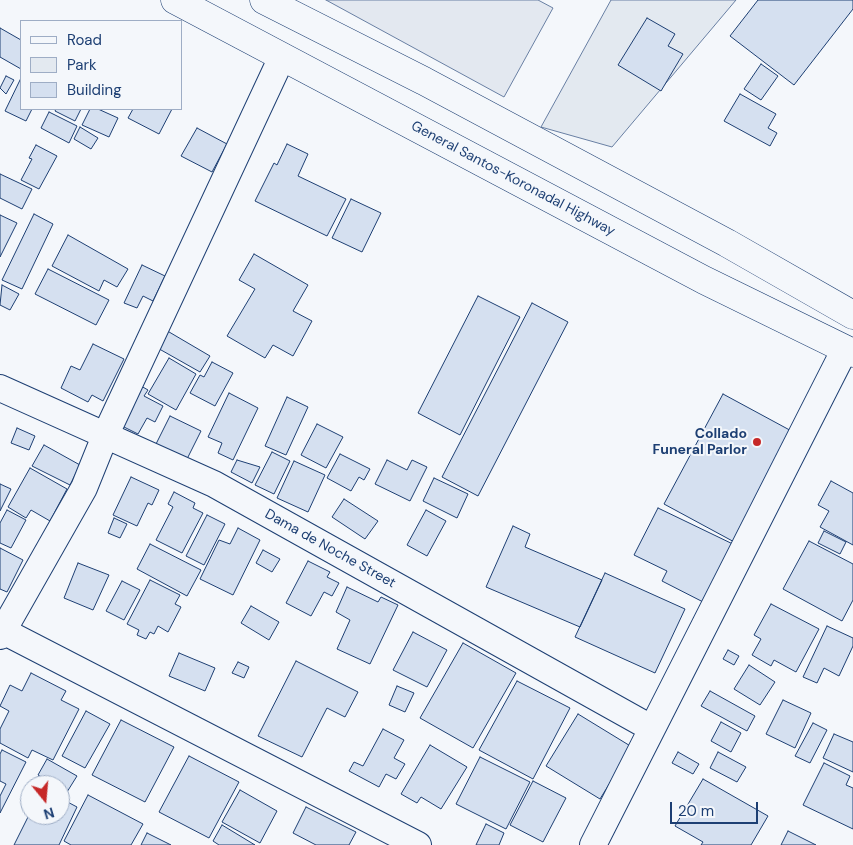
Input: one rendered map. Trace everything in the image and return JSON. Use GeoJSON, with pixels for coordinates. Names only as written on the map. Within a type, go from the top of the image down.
{"type":"FeatureCollection","features":[{"type":"Feature","properties":{"kind":"highway","name":"General Santos-Koronadal Highway"},"geometry":{"type":"LineString","coordinates":[[175,0],[696,275],[849,351]]}},
{"type":"Feature","properties":{"kind":"highway"},"geometry":{"type":"LineString","coordinates":[[264,0],[424,81],[727,243],[853,314]]}},
{"type":"Feature","properties":{"kind":"street"},"geometry":{"type":"LineString","coordinates":[[282,56],[106,436],[84,488],[1,633],[418,845]]}},
{"type":"Feature","properties":{"kind":"street"},"geometry":{"type":"LineString","coordinates":[[593,845],[651,728],[849,351]]}},
{"type":"Feature","properties":{"kind":"street","name":"Dama de Noche Street"},"geometry":{"type":"LineString","coordinates":[[0,388],[214,484],[651,728]]}},
{"type":"Feature","properties":{"kind":"green space"},"geometry":{"type":"Polygon","coordinates":[[[611,0],[736,0],[612,147],[541,127],[611,0]]]}},
{"type":"Feature","properties":{"kind":"shaded area"},"geometry":{"type":"Polygon","coordinates":[[[326,0],[538,0],[553,8],[504,97],[326,0]]]}},
{"type":"Feature","properties":{"kind":"building"},"geometry":{"type":"Polygon","coordinates":[[[758,0],[853,0],[853,9],[794,85],[730,36],[758,0]]]}},
{"type":"Feature","properties":{"kind":"building"},"geometry":{"type":"Polygon","coordinates":[[[647,18],[675,34],[668,46],[683,54],[661,91],[618,65],[647,18]]]}},
{"type":"Feature","properties":{"kind":"building"},"geometry":{"type":"Polygon","coordinates":[[[0,28],[20,39],[20,68],[0,57],[0,28]]]}},
{"type":"Feature","properties":{"kind":"building"},"geometry":{"type":"Polygon","coordinates":[[[761,64],[778,76],[761,100],[744,89],[761,64]]]}},
{"type":"Feature","properties":{"kind":"building"},"geometry":{"type":"Polygon","coordinates":[[[6,76],[14,80],[6,94],[0,88],[6,76]]]}},
{"type":"Feature","properties":{"kind":"building"},"geometry":{"type":"Polygon","coordinates":[[[20,80],[20,110],[32,110],[26,121],[5,111],[20,80]]]}},
{"type":"Feature","properties":{"kind":"building"},"geometry":{"type":"Polygon","coordinates":[[[740,94],[776,114],[768,128],[777,133],[770,146],[724,121],[740,94]]]}},
{"type":"Feature","properties":{"kind":"building"},"geometry":{"type":"Polygon","coordinates":[[[56,110],[80,110],[75,121],[56,110]]]}},
{"type":"Feature","properties":{"kind":"building"},"geometry":{"type":"Polygon","coordinates":[[[90,110],[100,110],[118,118],[109,137],[82,125],[90,110]]]}},
{"type":"Feature","properties":{"kind":"building"},"geometry":{"type":"Polygon","coordinates":[[[132,110],[171,110],[159,134],[128,118],[132,110]]]}},
{"type":"Feature","properties":{"kind":"building"},"geometry":{"type":"Polygon","coordinates":[[[49,112],[77,126],[69,143],[41,128],[49,112]]]}},
{"type":"Feature","properties":{"kind":"building"},"geometry":{"type":"Polygon","coordinates":[[[80,127],[98,138],[91,149],[74,139],[80,127]]]}},
{"type":"Feature","properties":{"kind":"building"},"geometry":{"type":"Polygon","coordinates":[[[197,128],[227,144],[212,172],[181,156],[197,128]]]}},
{"type":"Feature","properties":{"kind":"building"},"geometry":{"type":"Polygon","coordinates":[[[287,144],[308,154],[298,176],[346,199],[327,236],[255,201],[274,163],[277,165],[287,144]]]}},
{"type":"Feature","properties":{"kind":"building"},"geometry":{"type":"Polygon","coordinates":[[[36,145],[57,156],[39,189],[21,180],[32,159],[29,158],[36,145]]]}},
{"type":"Feature","properties":{"kind":"building"},"geometry":{"type":"Polygon","coordinates":[[[0,174],[32,189],[22,209],[0,198],[0,174]]]}},
{"type":"Feature","properties":{"kind":"building"},"geometry":{"type":"Polygon","coordinates":[[[351,199],[381,213],[362,252],[332,238],[351,199]]]}},
{"type":"Feature","properties":{"kind":"building"},"geometry":{"type":"Polygon","coordinates":[[[34,214],[53,224],[22,289],[2,280],[34,214]]]}},
{"type":"Feature","properties":{"kind":"building"},"geometry":{"type":"Polygon","coordinates":[[[0,215],[17,223],[0,257],[0,215]]]}},
{"type":"Feature","properties":{"kind":"building"},"geometry":{"type":"Polygon","coordinates":[[[68,235],[128,269],[117,287],[104,280],[99,291],[52,266],[68,235]]]}},
{"type":"Feature","properties":{"kind":"building"},"geometry":{"type":"Polygon","coordinates":[[[254,254],[308,285],[293,311],[312,321],[293,356],[273,345],[265,358],[227,336],[255,289],[239,280],[254,254]]]}},
{"type":"Feature","properties":{"kind":"building"},"geometry":{"type":"Polygon","coordinates":[[[142,265],[165,276],[153,301],[143,296],[137,308],[124,303],[142,265]]]}},
{"type":"Feature","properties":{"kind":"building"},"geometry":{"type":"Polygon","coordinates":[[[48,269],[109,300],[96,325],[35,294],[48,269]]]}},
{"type":"Feature","properties":{"kind":"building"},"geometry":{"type":"Polygon","coordinates":[[[2,285],[19,294],[10,310],[0,305],[2,285]]]}},
{"type":"Feature","properties":{"kind":"building"},"geometry":{"type":"Polygon","coordinates":[[[478,296],[520,317],[460,435],[418,413],[478,296]]]}},
{"type":"Feature","properties":{"kind":"building"},"geometry":{"type":"Polygon","coordinates":[[[532,303],[568,322],[478,496],[442,477],[532,303]]]}},
{"type":"Feature","properties":{"kind":"building"},"geometry":{"type":"Polygon","coordinates":[[[164,329],[210,356],[200,372],[154,346],[164,329]]]}},
{"type":"Feature","properties":{"kind":"building"},"geometry":{"type":"Polygon","coordinates":[[[93,344],[124,359],[103,401],[92,395],[88,402],[61,388],[71,366],[80,370],[93,344]]]}},
{"type":"Feature","properties":{"kind":"building"},"geometry":{"type":"Polygon","coordinates":[[[169,358],[196,374],[176,410],[148,394],[169,358]]]}},
{"type":"Feature","properties":{"kind":"building"},"geometry":{"type":"Polygon","coordinates":[[[212,362],[233,373],[215,406],[190,393],[200,375],[204,377],[212,362]]]}},
{"type":"Feature","properties":{"kind":"building"},"geometry":{"type":"Polygon","coordinates":[[[134,382],[148,390],[144,396],[163,406],[155,422],[147,418],[138,434],[114,422],[134,382]]]}},
{"type":"Feature","properties":{"kind":"building"},"geometry":{"type":"Polygon","coordinates":[[[229,393],[258,408],[233,460],[218,453],[222,443],[208,437],[229,393]]]}},
{"type":"Feature","properties":{"kind":"building"},"geometry":{"type":"Polygon","coordinates":[[[723,394],[797,434],[738,544],[664,504],[723,394]]]}},
{"type":"Feature","properties":{"kind":"building"},"geometry":{"type":"Polygon","coordinates":[[[287,397],[308,407],[286,455],[265,446],[287,397]]]}},
{"type":"Feature","properties":{"kind":"building"},"geometry":{"type":"Polygon","coordinates":[[[170,416],[201,431],[187,459],[156,444],[170,416]]]}},
{"type":"Feature","properties":{"kind":"building"},"geometry":{"type":"Polygon","coordinates":[[[317,424],[343,437],[326,468],[301,455],[317,424]]]}},
{"type":"Feature","properties":{"kind":"building"},"geometry":{"type":"Polygon","coordinates":[[[17,428],[35,436],[29,450],[11,443],[17,428]]]}},
{"type":"Feature","properties":{"kind":"building"},"geometry":{"type":"Polygon","coordinates":[[[44,445],[80,465],[70,485],[32,466],[44,445]]]}},
{"type":"Feature","properties":{"kind":"building"},"geometry":{"type":"Polygon","coordinates":[[[272,452],[290,461],[274,494],[255,485],[272,452]]]}},
{"type":"Feature","properties":{"kind":"building"},"geometry":{"type":"Polygon","coordinates":[[[340,454],[370,469],[364,480],[359,477],[351,491],[327,478],[340,454]]]}},
{"type":"Feature","properties":{"kind":"building"},"geometry":{"type":"Polygon","coordinates":[[[237,460],[260,467],[252,483],[231,472],[237,460]]]}},
{"type":"Feature","properties":{"kind":"building"},"geometry":{"type":"Polygon","coordinates":[[[387,460],[407,470],[412,460],[427,467],[410,501],[375,484],[387,460]]]}},
{"type":"Feature","properties":{"kind":"building"},"geometry":{"type":"Polygon","coordinates":[[[294,461],[325,475],[308,512],[277,498],[294,461]]]}},
{"type":"Feature","properties":{"kind":"building"},"geometry":{"type":"Polygon","coordinates":[[[30,468],[67,489],[50,521],[31,510],[26,518],[8,507],[30,468]]]}},
{"type":"Feature","properties":{"kind":"building"},"geometry":{"type":"Polygon","coordinates":[[[131,477],[159,490],[152,505],[148,503],[137,526],[113,515],[131,477]]]}},
{"type":"Feature","properties":{"kind":"building"},"geometry":{"type":"Polygon","coordinates":[[[434,478],[468,494],[457,518],[423,501],[434,478]]]}},
{"type":"Feature","properties":{"kind":"building"},"geometry":{"type":"Polygon","coordinates":[[[831,481],[853,493],[853,545],[820,527],[829,511],[818,505],[831,481]]]}},
{"type":"Feature","properties":{"kind":"building"},"geometry":{"type":"Polygon","coordinates":[[[0,484],[11,489],[0,511],[0,484]]]}},
{"type":"Feature","properties":{"kind":"building"},"geometry":{"type":"Polygon","coordinates":[[[174,492],[195,503],[193,508],[203,513],[182,553],[156,540],[173,507],[168,504],[174,492]]]}},
{"type":"Feature","properties":{"kind":"building"},"geometry":{"type":"Polygon","coordinates":[[[344,499],[378,521],[365,539],[332,517],[344,499]]]}},
{"type":"Feature","properties":{"kind":"building"},"geometry":{"type":"Polygon","coordinates":[[[658,508],[739,547],[709,605],[662,581],[667,571],[634,555],[658,508]]]}},
{"type":"Feature","properties":{"kind":"building"},"geometry":{"type":"Polygon","coordinates":[[[7,510],[26,520],[11,548],[0,543],[0,523],[7,510]]]}},
{"type":"Feature","properties":{"kind":"building"},"geometry":{"type":"Polygon","coordinates":[[[426,510],[446,521],[427,556],[407,545],[426,510]]]}},
{"type":"Feature","properties":{"kind":"building"},"geometry":{"type":"Polygon","coordinates":[[[207,515],[225,524],[204,565],[186,556],[207,515]]]}},
{"type":"Feature","properties":{"kind":"building"},"geometry":{"type":"Polygon","coordinates":[[[114,518],[127,524],[120,538],[108,533],[114,518]]]}},
{"type":"Feature","properties":{"kind":"building"},"geometry":{"type":"Polygon","coordinates":[[[513,526],[530,534],[525,547],[602,580],[580,627],[486,587],[513,526]]]}},
{"type":"Feature","properties":{"kind":"building"},"geometry":{"type":"Polygon","coordinates":[[[238,528],[260,540],[233,595],[200,579],[219,540],[230,544],[238,528]]]}},
{"type":"Feature","properties":{"kind":"building"},"geometry":{"type":"Polygon","coordinates":[[[824,531],[846,542],[840,554],[818,543],[824,531]]]}},
{"type":"Feature","properties":{"kind":"building"},"geometry":{"type":"Polygon","coordinates":[[[809,541],[853,564],[853,600],[842,621],[783,589],[809,541]]]}},
{"type":"Feature","properties":{"kind":"building"},"geometry":{"type":"Polygon","coordinates":[[[150,544],[201,570],[187,596],[137,569],[150,544]]]}},
{"type":"Feature","properties":{"kind":"building"},"geometry":{"type":"Polygon","coordinates":[[[0,548],[23,560],[7,592],[0,589],[0,548]]]}},
{"type":"Feature","properties":{"kind":"building"},"geometry":{"type":"Polygon","coordinates":[[[263,550],[280,559],[272,572],[256,563],[263,550]]]}},
{"type":"Feature","properties":{"kind":"building"},"geometry":{"type":"Polygon","coordinates":[[[308,561],[330,572],[327,577],[339,583],[332,596],[324,592],[311,616],[286,603],[308,561]]]}},
{"type":"Feature","properties":{"kind":"building"},"geometry":{"type":"Polygon","coordinates":[[[78,563],[109,575],[93,610],[64,598],[78,563]]]}},
{"type":"Feature","properties":{"kind":"building"},"geometry":{"type":"Polygon","coordinates":[[[605,573],[685,609],[655,673],[575,637],[605,573]]]}},
{"type":"Feature","properties":{"kind":"building"},"geometry":{"type":"Polygon","coordinates":[[[150,580],[180,595],[175,604],[181,607],[168,632],[158,626],[154,634],[150,632],[146,639],[137,635],[139,630],[127,624],[150,580]]]}},
{"type":"Feature","properties":{"kind":"building"},"geometry":{"type":"Polygon","coordinates":[[[122,581],[140,590],[124,620],[106,611],[122,581]]]}},
{"type":"Feature","properties":{"kind":"building"},"geometry":{"type":"Polygon","coordinates":[[[347,587],[378,602],[381,597],[398,605],[370,664],[337,649],[350,620],[336,612],[347,587]]]}},
{"type":"Feature","properties":{"kind":"building"},"geometry":{"type":"Polygon","coordinates":[[[771,604],[819,629],[796,672],[774,660],[771,666],[752,655],[761,639],[754,635],[771,604]]]}},
{"type":"Feature","properties":{"kind":"building"},"geometry":{"type":"Polygon","coordinates":[[[251,606],[279,622],[269,640],[241,623],[251,606]]]}},
{"type":"Feature","properties":{"kind":"building"},"geometry":{"type":"Polygon","coordinates":[[[827,626],[853,638],[853,646],[839,676],[824,668],[817,683],[803,677],[827,626]]]}},
{"type":"Feature","properties":{"kind":"building"},"geometry":{"type":"Polygon","coordinates":[[[413,632],[447,650],[427,687],[393,670],[413,632]]]}},
{"type":"Feature","properties":{"kind":"building"},"geometry":{"type":"Polygon","coordinates":[[[463,643],[516,673],[473,748],[420,718],[463,643]]]}},
{"type":"Feature","properties":{"kind":"building"},"geometry":{"type":"Polygon","coordinates":[[[728,650],[739,656],[734,665],[723,659],[728,650]]]}},
{"type":"Feature","properties":{"kind":"building"},"geometry":{"type":"Polygon","coordinates":[[[179,653],[215,668],[205,691],[169,676],[179,653]]]}},
{"type":"Feature","properties":{"kind":"building"},"geometry":{"type":"Polygon","coordinates":[[[296,661],[358,692],[345,717],[327,708],[302,757],[258,736],[296,661]]]}},
{"type":"Feature","properties":{"kind":"building"},"geometry":{"type":"Polygon","coordinates":[[[238,662],[249,667],[244,678],[232,673],[238,662]]]}},
{"type":"Feature","properties":{"kind":"building"},"geometry":{"type":"Polygon","coordinates":[[[749,665],[775,682],[760,705],[734,689],[749,665]]]}},
{"type":"Feature","properties":{"kind":"building"},"geometry":{"type":"Polygon","coordinates":[[[31,673],[66,691],[61,700],[79,709],[53,760],[32,750],[28,758],[0,743],[0,729],[9,711],[0,706],[10,685],[22,691],[31,673]]]}},
{"type":"Feature","properties":{"kind":"building"},"geometry":{"type":"Polygon","coordinates":[[[517,681],[570,708],[533,779],[479,750],[517,681]]]}},
{"type":"Feature","properties":{"kind":"building"},"geometry":{"type":"Polygon","coordinates":[[[397,686],[414,693],[405,712],[389,705],[397,686]]]}},
{"type":"Feature","properties":{"kind":"building"},"geometry":{"type":"Polygon","coordinates":[[[710,691],[755,716],[747,731],[701,706],[710,691]]]}},
{"type":"Feature","properties":{"kind":"building"},"geometry":{"type":"Polygon","coordinates":[[[783,700],[811,713],[795,748],[766,734],[783,700]]]}},
{"type":"Feature","properties":{"kind":"building"},"geometry":{"type":"Polygon","coordinates":[[[86,711],[110,724],[85,768],[62,756],[86,711]]]}},
{"type":"Feature","properties":{"kind":"building"},"geometry":{"type":"Polygon","coordinates":[[[578,714],[632,747],[600,799],[546,766],[578,714]]]}},
{"type":"Feature","properties":{"kind":"building"},"geometry":{"type":"Polygon","coordinates":[[[121,720],[174,747],[145,802],[92,775],[121,720]]]}},
{"type":"Feature","properties":{"kind":"building"},"geometry":{"type":"Polygon","coordinates":[[[721,722],[741,733],[731,752],[711,741],[721,722]]]}},
{"type":"Feature","properties":{"kind":"building"},"geometry":{"type":"Polygon","coordinates":[[[813,723],[827,730],[810,763],[795,756],[813,723]]]}},
{"type":"Feature","properties":{"kind":"building"},"geometry":{"type":"Polygon","coordinates":[[[383,729],[404,740],[394,758],[405,764],[396,779],[386,774],[379,787],[349,771],[354,762],[363,766],[383,729]]]}},
{"type":"Feature","properties":{"kind":"building"},"geometry":{"type":"Polygon","coordinates":[[[834,734],[853,742],[853,772],[823,758],[834,734]]]}},
{"type":"Feature","properties":{"kind":"building"},"geometry":{"type":"Polygon","coordinates":[[[430,745],[467,767],[441,809],[421,797],[417,803],[401,794],[430,745]]]}},
{"type":"Feature","properties":{"kind":"building"},"geometry":{"type":"Polygon","coordinates":[[[2,750],[26,762],[0,813],[0,796],[6,784],[0,781],[0,754],[2,750]]]}},
{"type":"Feature","properties":{"kind":"building"},"geometry":{"type":"Polygon","coordinates":[[[678,752],[699,764],[693,774],[672,763],[678,752]]]}},
{"type":"Feature","properties":{"kind":"building"},"geometry":{"type":"Polygon","coordinates":[[[718,752],[746,767],[737,782],[710,768],[718,752]]]}},
{"type":"Feature","properties":{"kind":"building"},"geometry":{"type":"Polygon","coordinates":[[[189,756],[239,782],[209,838],[159,812],[189,756]]]}},
{"type":"Feature","properties":{"kind":"building"},"geometry":{"type":"Polygon","coordinates":[[[480,757],[530,782],[506,829],[456,804],[480,757]]]}},
{"type":"Feature","properties":{"kind":"building"},"geometry":{"type":"Polygon","coordinates":[[[47,759],[77,776],[70,787],[70,775],[38,775],[47,759]]]}},
{"type":"Feature","properties":{"kind":"building"},"geometry":{"type":"Polygon","coordinates":[[[824,763],[850,776],[846,785],[853,788],[853,829],[803,805],[824,763]]]}},
{"type":"Feature","properties":{"kind":"building"},"geometry":{"type":"Polygon","coordinates":[[[703,779],[768,816],[751,845],[701,845],[703,842],[675,826],[703,779]]]}},
{"type":"Feature","properties":{"kind":"building"},"geometry":{"type":"Polygon","coordinates":[[[533,781],[566,798],[543,842],[510,825],[533,781]]]}},
{"type":"Feature","properties":{"kind":"building"},"geometry":{"type":"Polygon","coordinates":[[[240,790],[277,811],[260,843],[222,822],[240,790]]]}},
{"type":"Feature","properties":{"kind":"building"},"geometry":{"type":"Polygon","coordinates":[[[88,795],[143,824],[131,845],[71,845],[64,841],[88,795]]]}},
{"type":"Feature","properties":{"kind":"building"},"geometry":{"type":"Polygon","coordinates":[[[70,803],[77,807],[70,822],[70,803]]]}},
{"type":"Feature","properties":{"kind":"building"},"geometry":{"type":"Polygon","coordinates":[[[306,807],[356,832],[349,845],[316,845],[293,833],[306,807]]]}},
{"type":"Feature","properties":{"kind":"building"},"geometry":{"type":"Polygon","coordinates":[[[486,824],[504,833],[499,845],[476,845],[486,824]]]}},
{"type":"Feature","properties":{"kind":"building"},"geometry":{"type":"Polygon","coordinates":[[[24,825],[68,825],[59,845],[14,845],[24,825]]]}},
{"type":"Feature","properties":{"kind":"building"},"geometry":{"type":"Polygon","coordinates":[[[222,825],[255,845],[219,845],[213,841],[222,825]]]}},
{"type":"Feature","properties":{"kind":"building"},"geometry":{"type":"Polygon","coordinates":[[[788,831],[816,845],[781,845],[788,831]]]}},
{"type":"Feature","properties":{"kind":"building"},"geometry":{"type":"Polygon","coordinates":[[[147,833],[171,845],[141,845],[147,833]]]}},
{"type":"Feature","properties":{"kind":"place","name":"Collado Funeral Parlor"},"geometry":{"type":"Point","coordinates":[757,442]}}]}
